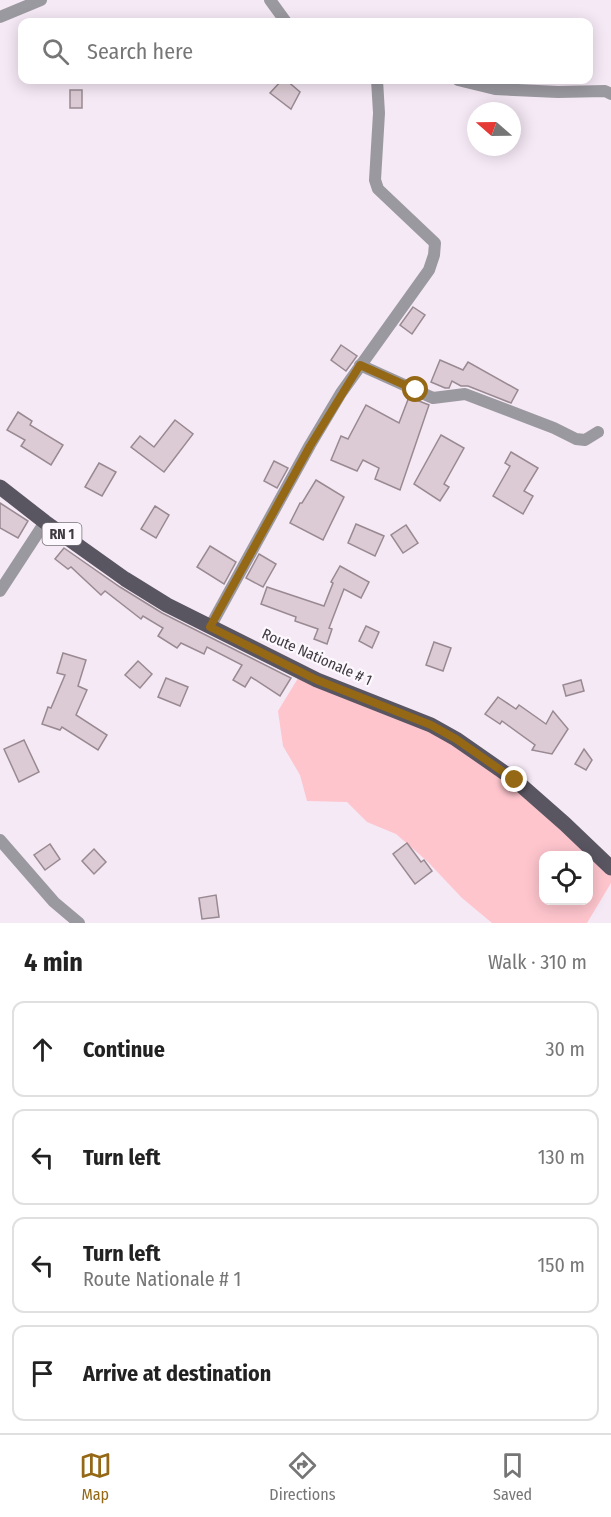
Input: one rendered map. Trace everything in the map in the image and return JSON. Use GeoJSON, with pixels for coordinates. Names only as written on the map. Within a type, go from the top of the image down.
{"type":"FeatureCollection","features":[{"type":"Feature","properties":{"kind":"main road","name":"Route Nationale # 1"},"geometry":{"type":"LineString","coordinates":[[0,487],[125,579],[167,605],[317,680],[431,725],[456,739],[515,780],[611,868]]}},
{"type":"Feature","properties":{"kind":"street"},"geometry":{"type":"LineString","coordinates":[[0,17],[42,0]]}},
{"type":"Feature","properties":{"kind":"street"},"geometry":{"type":"LineString","coordinates":[[270,0],[283,18]]}},
{"type":"Feature","properties":{"kind":"street"},"geometry":{"type":"LineString","coordinates":[[210,627],[310,446],[360,365],[429,270],[434,255],[435,243],[378,189],[375,180],[377,84]]}},
{"type":"Feature","properties":{"kind":"street"},"geometry":{"type":"LineString","coordinates":[[474,84],[495,89],[558,92],[605,91],[611,94]]}},
{"type":"Feature","properties":{"kind":"street"},"geometry":{"type":"LineString","coordinates":[[360,365],[433,398],[465,394],[554,428],[576,439],[585,440],[598,432]]}},
{"type":"Feature","properties":{"kind":"street"},"geometry":{"type":"LineString","coordinates":[[0,591],[45,522]]}},
{"type":"Feature","properties":{"kind":"street"},"geometry":{"type":"LineString","coordinates":[[0,840],[54,902],[79,923]]}},
{"type":"Feature","properties":{"kind":"shaded area"},"geometry":{"type":"Polygon","coordinates":[[[303,670],[428,719],[592,851],[539,851],[539,905],[593,905],[593,852],[611,866],[611,883],[587,923],[492,923],[462,898],[427,861],[396,834],[367,822],[347,802],[307,801],[300,775],[283,746],[278,711],[303,670]]]}},
{"type":"Feature","properties":{"kind":"building"},"geometry":{"type":"Polygon","coordinates":[[[278,84],[291,84],[300,92],[291,109],[270,93],[278,84]]]}},
{"type":"Feature","properties":{"kind":"building"},"geometry":{"type":"Polygon","coordinates":[[[70,90],[82,90],[82,108],[70,108],[70,90]]]}},
{"type":"Feature","properties":{"kind":"building"},"geometry":{"type":"Polygon","coordinates":[[[413,307],[425,315],[412,334],[400,325],[413,307]]]}},
{"type":"Feature","properties":{"kind":"building"},"geometry":{"type":"Polygon","coordinates":[[[341,345],[357,356],[346,371],[331,360],[341,345]]]}},
{"type":"Feature","properties":{"kind":"building"},"geometry":{"type":"Polygon","coordinates":[[[440,360],[463,370],[468,362],[518,390],[511,403],[452,381],[449,388],[445,388],[431,382],[440,360]]]}},
{"type":"Feature","properties":{"kind":"building"},"geometry":{"type":"Polygon","coordinates":[[[409,397],[429,405],[400,490],[375,479],[379,468],[363,460],[357,471],[331,460],[341,436],[348,439],[366,405],[399,423],[409,397]]]}},
{"type":"Feature","properties":{"kind":"building"},"geometry":{"type":"Polygon","coordinates":[[[18,412],[32,421],[30,425],[63,445],[51,465],[21,446],[25,440],[7,430],[18,412]]]}},
{"type":"Feature","properties":{"kind":"building"},"geometry":{"type":"Polygon","coordinates":[[[175,420],[193,434],[164,472],[131,447],[140,436],[154,447],[175,420]]]}},
{"type":"Feature","properties":{"kind":"building"},"geometry":{"type":"Polygon","coordinates":[[[441,435],[464,448],[444,484],[449,487],[440,501],[414,484],[441,435]]]}},
{"type":"Feature","properties":{"kind":"building"},"geometry":{"type":"Polygon","coordinates":[[[511,452],[538,468],[524,491],[533,496],[523,514],[493,496],[510,466],[505,463],[511,452]]]}},
{"type":"Feature","properties":{"kind":"building"},"geometry":{"type":"Polygon","coordinates":[[[274,461],[288,468],[277,488],[264,481],[274,461]]]}},
{"type":"Feature","properties":{"kind":"building"},"geometry":{"type":"Polygon","coordinates":[[[99,463],[116,472],[102,496],[85,487],[99,463]]]}},
{"type":"Feature","properties":{"kind":"building"},"geometry":{"type":"Polygon","coordinates":[[[316,480],[344,497],[323,540],[290,523],[316,480]]]}},
{"type":"Feature","properties":{"kind":"building"},"geometry":{"type":"Polygon","coordinates":[[[0,503],[28,521],[18,538],[0,528],[0,503]]]}},
{"type":"Feature","properties":{"kind":"building"},"geometry":{"type":"Polygon","coordinates":[[[155,506],[169,515],[156,538],[141,529],[155,506]]]}},
{"type":"Feature","properties":{"kind":"building"},"geometry":{"type":"Polygon","coordinates":[[[356,524],[384,536],[375,556],[348,543],[356,524]]]}},
{"type":"Feature","properties":{"kind":"building"},"geometry":{"type":"Polygon","coordinates":[[[406,525],[418,543],[403,553],[391,535],[406,525]]]}},
{"type":"Feature","properties":{"kind":"building"},"geometry":{"type":"Polygon","coordinates":[[[210,546],[236,562],[224,584],[197,567],[210,546]]]}},
{"type":"Feature","properties":{"kind":"building"},"geometry":{"type":"Polygon","coordinates":[[[64,548],[162,613],[291,678],[280,696],[251,677],[245,687],[233,680],[242,665],[207,647],[204,654],[181,643],[177,648],[158,636],[163,628],[143,616],[141,619],[105,591],[101,595],[71,567],[68,569],[55,559],[64,548]]]}},
{"type":"Feature","properties":{"kind":"building"},"geometry":{"type":"Polygon","coordinates":[[[259,554],[276,564],[263,587],[246,578],[259,554]]]}},
{"type":"Feature","properties":{"kind":"building"},"geometry":{"type":"Polygon","coordinates":[[[340,566],[369,582],[361,598],[344,589],[329,628],[332,629],[327,644],[314,639],[318,629],[295,621],[296,617],[261,604],[267,587],[324,606],[333,583],[331,582],[340,566]]]}},
{"type":"Feature","properties":{"kind":"building"},"geometry":{"type":"Polygon","coordinates":[[[366,626],[379,632],[372,648],[359,641],[366,626]]]}},
{"type":"Feature","properties":{"kind":"building"},"geometry":{"type":"Polygon","coordinates":[[[434,642],[451,648],[443,671],[426,665],[434,642]]]}},
{"type":"Feature","properties":{"kind":"building"},"geometry":{"type":"Polygon","coordinates":[[[63,653],[86,660],[78,686],[87,690],[76,715],[107,735],[98,750],[62,727],[60,730],[42,724],[65,675],[57,673],[63,653]]]}},
{"type":"Feature","properties":{"kind":"building"},"geometry":{"type":"Polygon","coordinates":[[[138,661],[152,674],[140,688],[125,675],[138,661]]]}},
{"type":"Feature","properties":{"kind":"building"},"geometry":{"type":"Polygon","coordinates":[[[166,678],[188,687],[180,706],[158,697],[166,678]]]}},
{"type":"Feature","properties":{"kind":"building"},"geometry":{"type":"Polygon","coordinates":[[[581,680],[584,691],[566,696],[563,685],[581,680]]]}},
{"type":"Feature","properties":{"kind":"building"},"geometry":{"type":"Polygon","coordinates":[[[498,697],[516,709],[519,705],[546,724],[553,711],[568,729],[552,754],[532,750],[535,745],[502,721],[500,724],[485,714],[498,697]]]}},
{"type":"Feature","properties":{"kind":"building"},"geometry":{"type":"Polygon","coordinates":[[[24,740],[39,772],[19,782],[4,749],[24,740]]]}},
{"type":"Feature","properties":{"kind":"building"},"geometry":{"type":"Polygon","coordinates":[[[584,749],[592,760],[586,770],[575,764],[584,749]]]}},
{"type":"Feature","properties":{"kind":"building"},"geometry":{"type":"Polygon","coordinates":[[[407,843],[421,862],[424,860],[432,871],[415,884],[393,854],[407,843]]]}},
{"type":"Feature","properties":{"kind":"building"},"geometry":{"type":"Polygon","coordinates":[[[50,844],[60,859],[45,870],[34,855],[50,844]]]}},
{"type":"Feature","properties":{"kind":"building"},"geometry":{"type":"Polygon","coordinates":[[[94,849],[106,862],[94,874],[82,861],[94,849]]]}},
{"type":"Feature","properties":{"kind":"building"},"geometry":{"type":"Polygon","coordinates":[[[216,895],[219,917],[202,919],[199,898],[216,895]]]}},
{"type":"Feature","properties":{"kind":"route"},"geometry":{"type":"LineString","coordinates":[[416,390],[360,365],[310,446],[210,627],[317,680],[431,725],[456,739],[515,780]]}}]}
